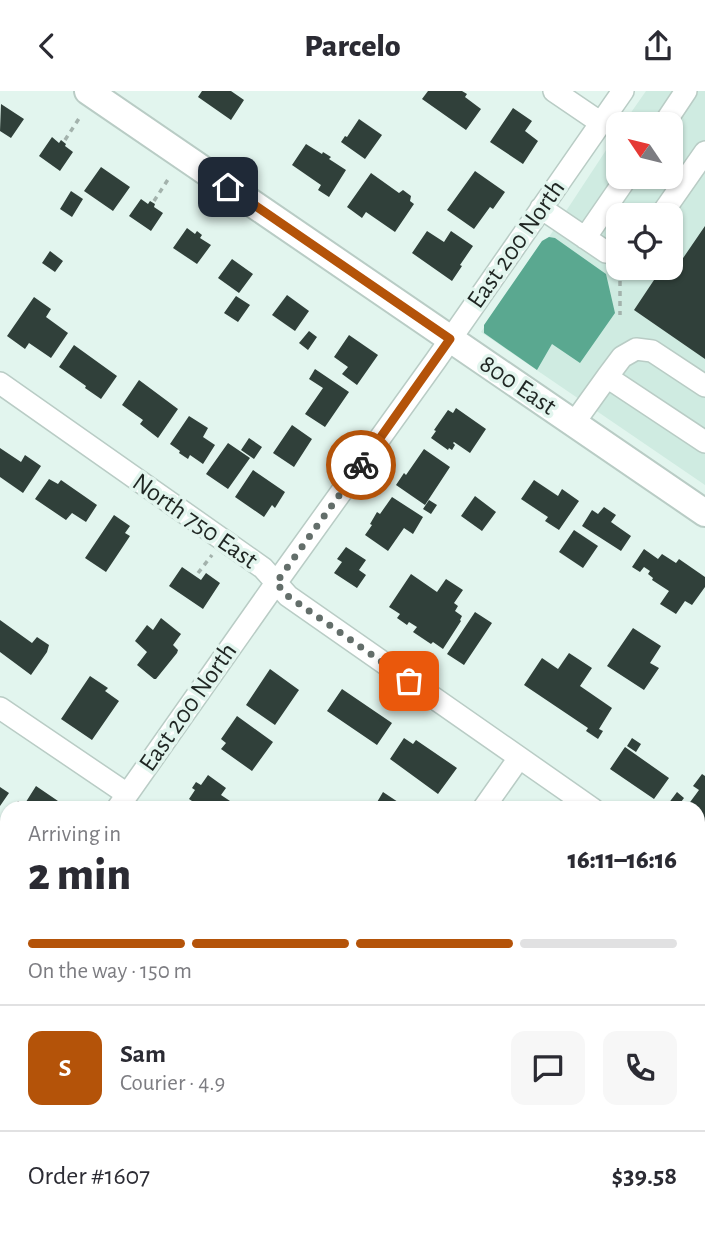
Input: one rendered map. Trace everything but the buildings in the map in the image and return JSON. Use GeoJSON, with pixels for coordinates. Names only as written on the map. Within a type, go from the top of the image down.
{"type":"FeatureCollection","features":[{"type":"Feature","properties":{"kind":"main road","name":"800 East"},"geometry":{"type":"LineString","coordinates":[[88,91],[705,513]]}},
{"type":"Feature","properties":{"kind":"street"},"geometry":{"type":"LineString","coordinates":[[554,91],[600,123]]}},
{"type":"Feature","properties":{"kind":"street","name":"East 200 North"},"geometry":{"type":"LineString","coordinates":[[122,801],[623,91]]}},
{"type":"Feature","properties":{"kind":"street"},"geometry":{"type":"LineString","coordinates":[[672,112],[686,91]]}},
{"type":"Feature","properties":{"kind":"street"},"geometry":{"type":"LineString","coordinates":[[669,203],[705,152]]}},
{"type":"Feature","properties":{"kind":"street"},"geometry":{"type":"LineString","coordinates":[[585,238],[619,189]]}},
{"type":"Feature","properties":{"kind":"street"},"geometry":{"type":"LineString","coordinates":[[541,208],[606,252]]}},
{"type":"Feature","properties":{"kind":"street"},"geometry":{"type":"LineString","coordinates":[[574,423],[622,357],[636,349],[652,351],[705,386]]}},
{"type":"Feature","properties":{"kind":"street"},"geometry":{"type":"LineString","coordinates":[[607,377],[705,442]]}},
{"type":"Feature","properties":{"kind":"street","name":"North 750 East"},"geometry":{"type":"LineString","coordinates":[[0,383],[263,568],[288,596],[581,801]]}},
{"type":"Feature","properties":{"kind":"street"},"geometry":{"type":"LineString","coordinates":[[0,708],[122,801]]}},
{"type":"Feature","properties":{"kind":"street"},"geometry":{"type":"LineString","coordinates":[[489,801],[519,758]]}},
{"type":"Feature","properties":{"kind":"path"},"geometry":{"type":"LineString","coordinates":[[65,140],[80,117]]}},
{"type":"Feature","properties":{"kind":"path"},"geometry":{"type":"LineString","coordinates":[[154,201],[169,178]]}},
{"type":"Feature","properties":{"kind":"path"},"geometry":{"type":"LineString","coordinates":[[619,280],[620,315]]}},
{"type":"Feature","properties":{"kind":"path"},"geometry":{"type":"LineString","coordinates":[[198,573],[214,552]]}},
{"type":"Feature","properties":{"kind":"shaded area"},"geometry":{"type":"Polygon","coordinates":[[[646,91],[705,91],[705,485],[481,332],[542,241],[549,237],[606,150],[606,189],[683,189],[683,112],[631,112],[646,91]]]}},
{"type":"Feature","properties":{"kind":"shaded area"},"geometry":{"type":"Polygon","coordinates":[[[549,237],[555,238],[606,274],[615,313],[580,363],[552,344],[537,370],[484,333],[484,325],[542,241],[549,237]]]}},
{"type":"Feature","properties":{"kind":"way so far"},"geometry":{"type":"LineString","coordinates":[[361,465],[276,583],[288,596],[409,681]]}},
{"type":"Feature","properties":{"kind":"route"},"geometry":{"type":"LineString","coordinates":[[228,187],[450,339],[361,465]]}}]}
